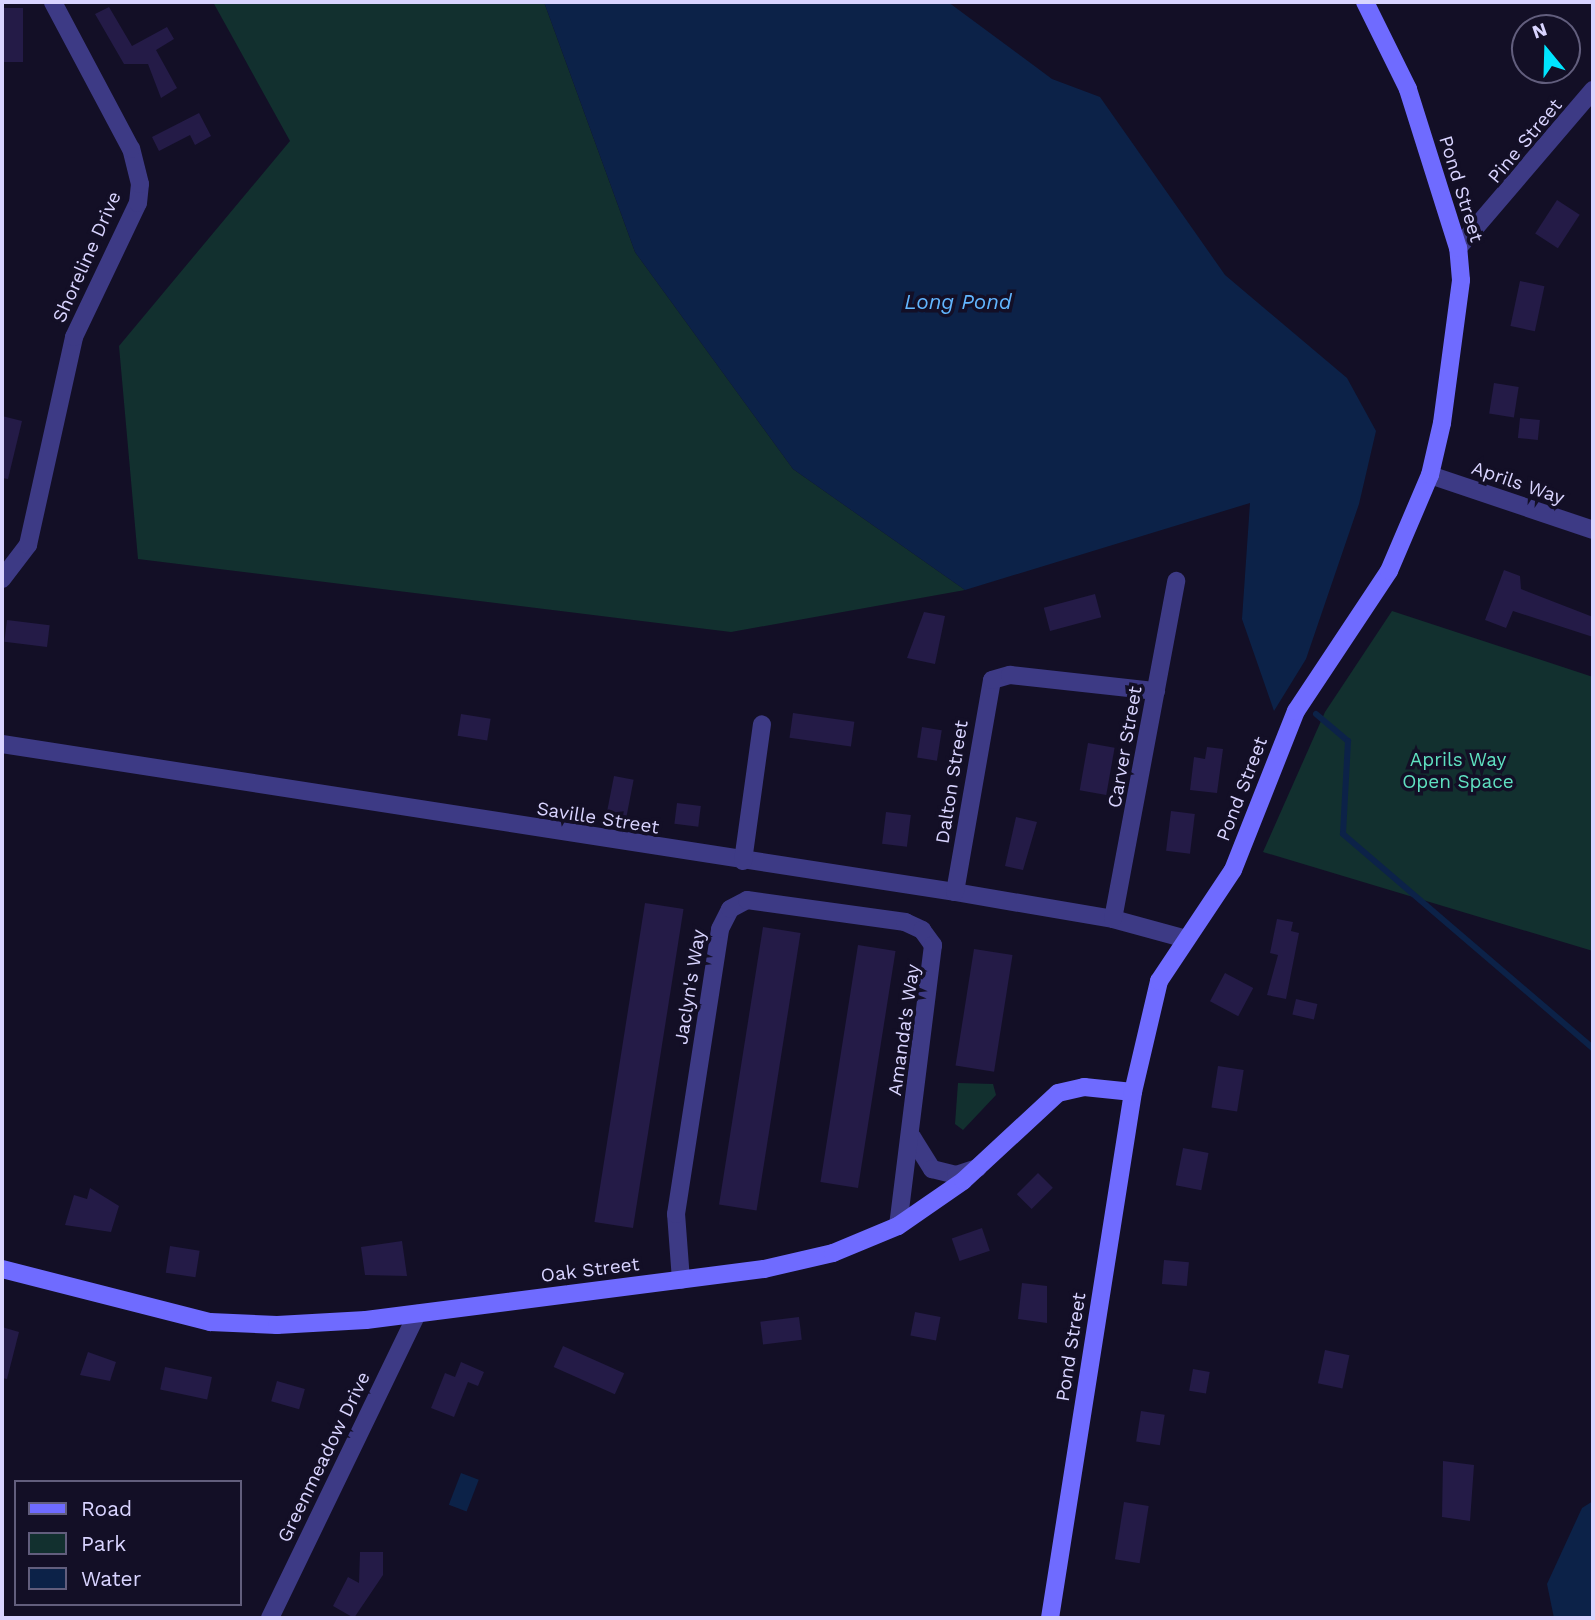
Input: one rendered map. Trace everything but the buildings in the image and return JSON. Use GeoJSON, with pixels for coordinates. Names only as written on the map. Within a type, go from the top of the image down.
{"type":"FeatureCollection","features":[{"type":"Feature","properties":{"kind":"street","name":"Shoreline Drive"},"geometry":{"type":"LineString","coordinates":[[2,579],[28,545],[74,337],[138,203],[140,184],[131,149],[53,2]]}},
{"type":"Feature","properties":{"kind":"street","name":"Pond Street"},"geometry":{"type":"LineString","coordinates":[[1050,1618],[1133,1092],[1159,981],[1233,870],[1287,729],[1371,603],[1430,475],[1461,281],[1458,248],[1408,89],[1365,2]]}},
{"type":"Feature","properties":{"kind":"street","name":"Pine Street"},"geometry":{"type":"LineString","coordinates":[[1458,248],[1593,90]]}},
{"type":"Feature","properties":{"kind":"street","name":"Aprils Way"},"geometry":{"type":"LineString","coordinates":[[1430,475],[1593,530]]}},
{"type":"Feature","properties":{"kind":"street","name":"Carver Street"},"geometry":{"type":"LineString","coordinates":[[1113,919],[1176,581]]}},
{"type":"Feature","properties":{"kind":"street","name":"Dalton Street"},"geometry":{"type":"LineString","coordinates":[[955,892],[992,680],[1010,675],[1156,691]]}},
{"type":"Feature","properties":{"kind":"street"},"geometry":{"type":"LineString","coordinates":[[743,861],[762,724]]}},
{"type":"Feature","properties":{"kind":"street","name":"Saville Street"},"geometry":{"type":"LineString","coordinates":[[2,744],[955,892],[1113,919],[1186,939]]}},
{"type":"Feature","properties":{"kind":"street","name":"Jaclyn's Way"},"geometry":{"type":"LineString","coordinates":[[681,1280],[676,1214],[724,916],[756,899],[905,922],[929,937]]}},
{"type":"Feature","properties":{"kind":"street","name":"Amanda's Way"},"geometry":{"type":"LineString","coordinates":[[898,1226],[935,958],[929,937]]}},
{"type":"Feature","properties":{"kind":"street","name":"Oak Street"},"geometry":{"type":"LineString","coordinates":[[2,1269],[211,1322],[277,1325],[417,1314],[681,1280],[809,1260],[898,1226],[978,1168],[1058,1093],[1084,1087],[1133,1092]]}},
{"type":"Feature","properties":{"kind":"street"},"geometry":{"type":"LineString","coordinates":[[911,1129],[915,1148],[932,1169],[956,1174],[978,1168]]}},
{"type":"Feature","properties":{"kind":"street","name":"Greenmeadow Drive"},"geometry":{"type":"LineString","coordinates":[[270,1618],[417,1314]]}},
{"type":"Feature","properties":{"kind":"green space"},"geometry":{"type":"Polygon","coordinates":[[[213,2],[544,2],[635,252],[793,469],[965,590],[731,632],[138,559],[119,346],[290,141],[213,2]]]}},
{"type":"Feature","properties":{"kind":"green space","name":"Aprils Way Open Space"},"geometry":{"type":"Polygon","coordinates":[[[1392,611],[1593,677],[1593,951],[1263,852],[1325,712],[1392,611]]]}},
{"type":"Feature","properties":{"kind":"green space"},"geometry":{"type":"Polygon","coordinates":[[[958,1083],[993,1084],[996,1095],[963,1130],[955,1124],[958,1083]]]}},
{"type":"Feature","properties":{"kind":"water","name":"Long Pond"},"geometry":{"type":"Polygon","coordinates":[[[544,2],[948,2],[1052,79],[1100,97],[1225,275],[1347,378],[1376,431],[1359,504],[1306,659],[1274,711],[1242,619],[1250,503],[965,590],[793,469],[635,252],[544,2]]]}},
{"type":"Feature","properties":{"kind":"water"},"geometry":{"type":"Polygon","coordinates":[[[461,1473],[479,1480],[467,1512],[449,1505],[461,1473]]]}},
{"type":"Feature","properties":{"kind":"water"},"geometry":{"type":"Polygon","coordinates":[[[1593,1501],[1593,1618],[1554,1618],[1547,1584],[1582,1508],[1593,1501]]]}},
{"type":"Feature","properties":{"kind":"waterway"},"geometry":{"type":"LineString","coordinates":[[1316,714],[1348,741],[1343,834],[1593,1048]]}}]}
